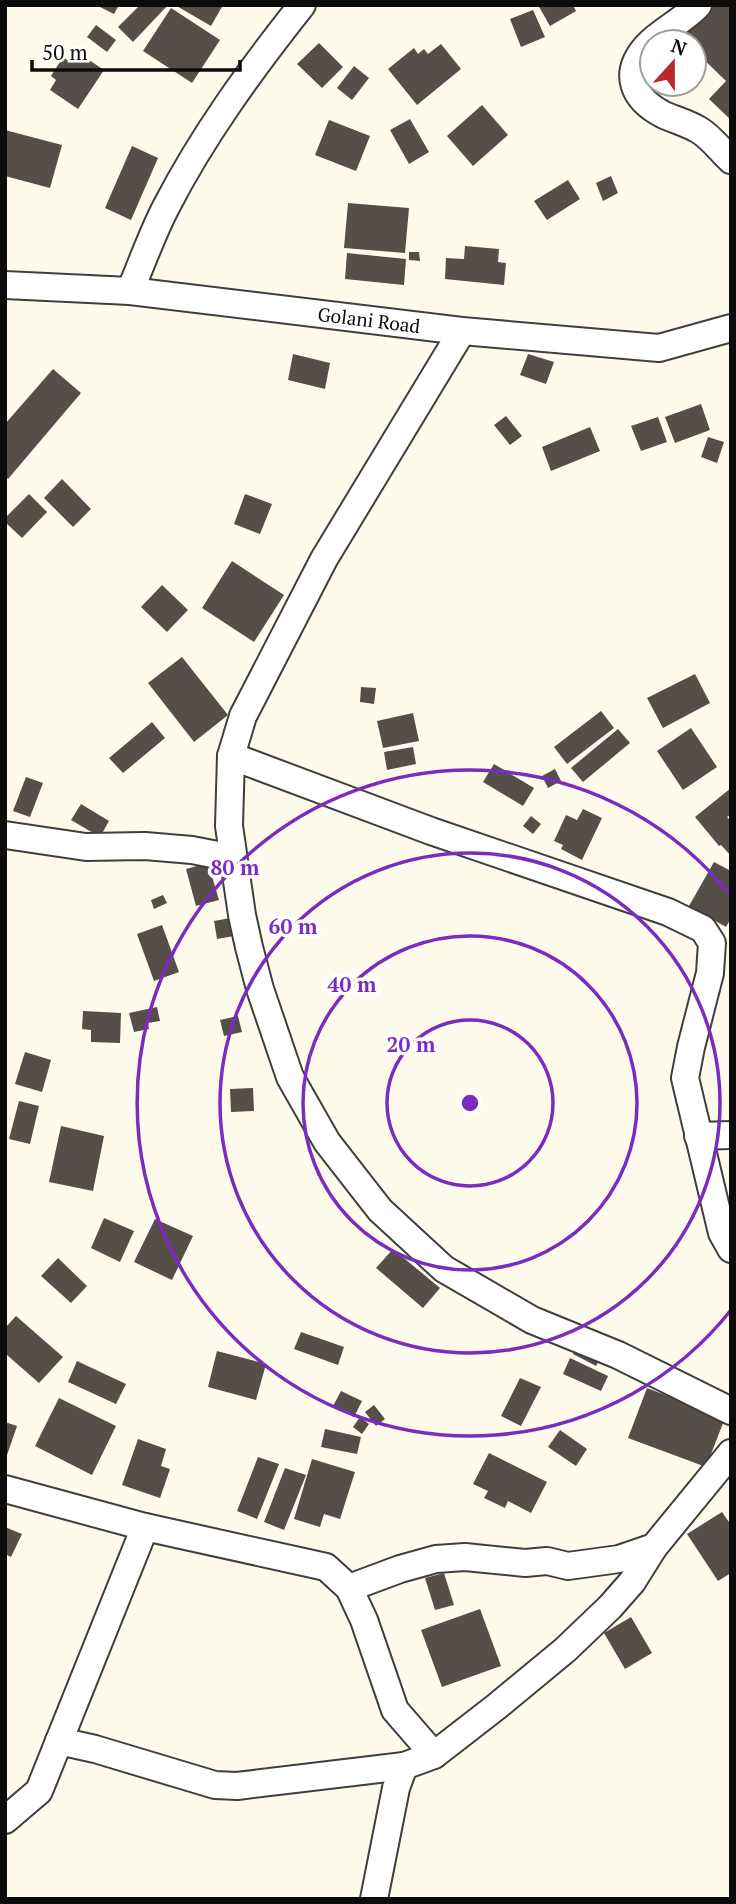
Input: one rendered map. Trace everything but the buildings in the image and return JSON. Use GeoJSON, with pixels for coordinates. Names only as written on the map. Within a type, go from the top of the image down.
{"type":"FeatureCollection","features":[{"type":"Feature","properties":{"kind":"street"},"geometry":{"type":"LineString","coordinates":[[130,292],[165,208],[201,144],[302,5]]}},
{"type":"Feature","properties":{"kind":"street"},"geometry":{"type":"LineString","coordinates":[[698,5],[649,44],[636,59],[633,84],[639,95],[661,113],[700,131],[731,160]]}},
{"type":"Feature","properties":{"kind":"street","name":"Golani Road"},"geometry":{"type":"LineString","coordinates":[[5,285],[130,292],[462,331],[659,348],[731,328]]}},
{"type":"Feature","properties":{"kind":"street"},"geometry":{"type":"LineString","coordinates":[[462,331],[324,559],[243,716],[231,756],[229,825],[242,915],[260,989],[290,1077],[327,1142],[380,1210],[444,1269],[532,1320],[618,1355],[731,1410]]}},
{"type":"Feature","properties":{"kind":"street"},"geometry":{"type":"LineString","coordinates":[[231,756],[431,831],[668,912],[703,929],[712,943],[710,973],[685,1078],[722,1233],[731,1249]]}},
{"type":"Feature","properties":{"kind":"street"},"geometry":{"type":"LineString","coordinates":[[5,835],[86,847],[145,846],[192,850],[233,858]]}},
{"type":"Feature","properties":{"kind":"street"},"geometry":{"type":"LineString","coordinates":[[698,1136],[731,1135]]}},
{"type":"Feature","properties":{"kind":"street"},"geometry":{"type":"LineString","coordinates":[[59,1741],[215,1785],[237,1786],[404,1766],[433,1755],[565,1650],[632,1582],[654,1548],[731,1452]]}},
{"type":"Feature","properties":{"kind":"street"},"geometry":{"type":"LineString","coordinates":[[5,1489],[145,1527],[326,1567],[349,1588],[364,1620],[395,1710],[433,1755]]}},
{"type":"Feature","properties":{"kind":"street"},"geometry":{"type":"LineString","coordinates":[[5,1820],[39,1791],[145,1527]]}},
{"type":"Feature","properties":{"kind":"street"},"geometry":{"type":"LineString","coordinates":[[349,1588],[436,1559],[465,1557],[525,1563],[547,1561],[568,1566],[619,1559],[654,1548]]}},
{"type":"Feature","properties":{"kind":"street"},"geometry":{"type":"LineString","coordinates":[[374,1899],[396,1788],[404,1766]]}}]}
